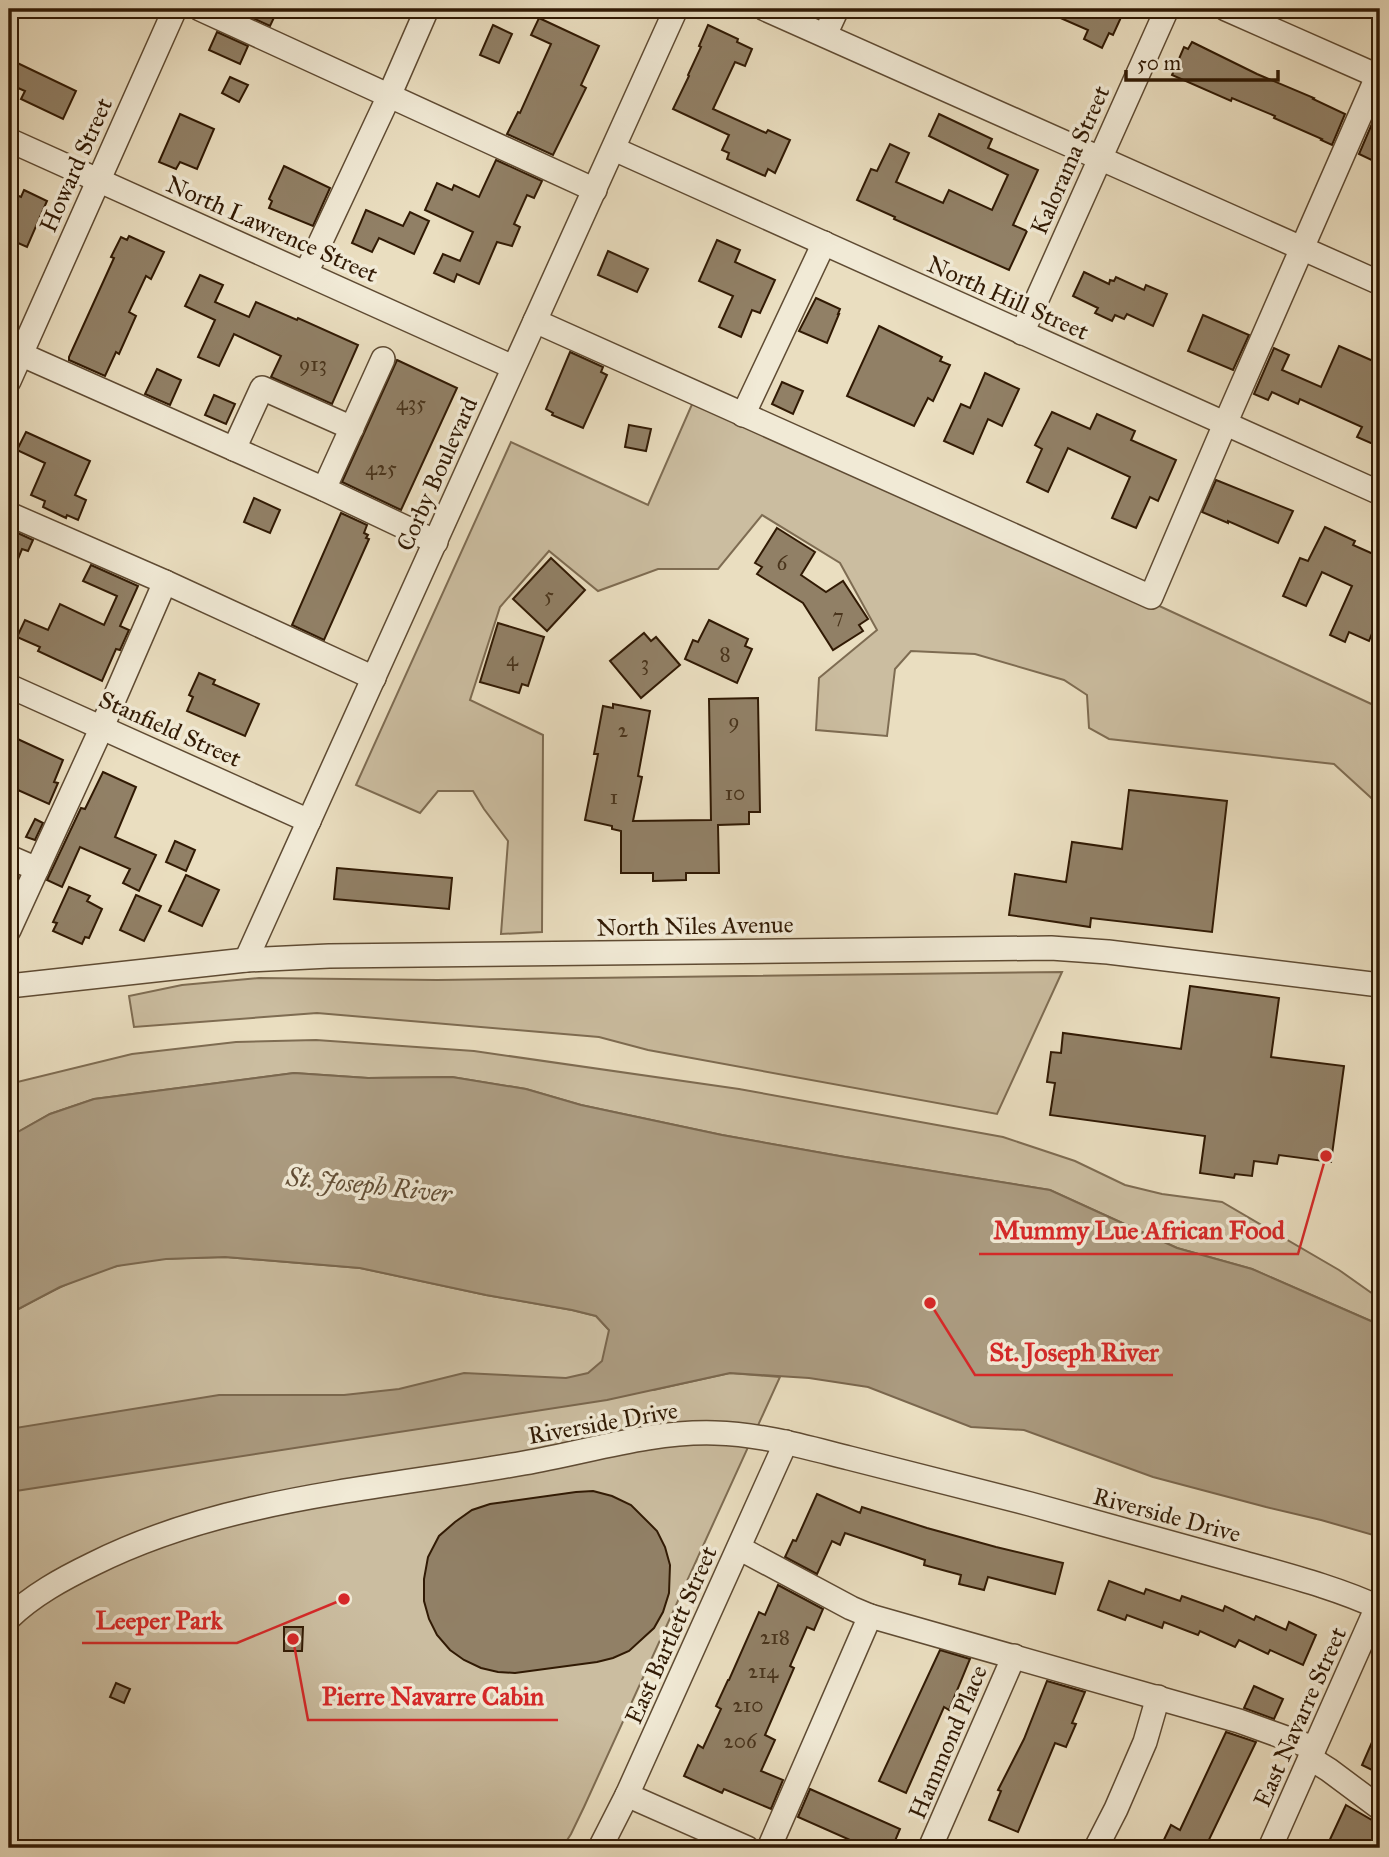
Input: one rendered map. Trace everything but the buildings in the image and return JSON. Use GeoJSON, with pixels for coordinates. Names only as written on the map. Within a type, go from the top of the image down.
{"type":"FeatureCollection","features":[{"type":"Feature","properties":{"kind":"street","name":"Howard Street"},"geometry":{"type":"LineString","coordinates":[[9,381],[15,351],[175,9]]}},
{"type":"Feature","properties":{"kind":"street"},"geometry":{"type":"LineString","coordinates":[[200,9],[595,190]]}},
{"type":"Feature","properties":{"kind":"street"},"geometry":{"type":"LineString","coordinates":[[306,273],[427,9]]}},
{"type":"Feature","properties":{"kind":"street","name":"Corby Boulevard"},"geometry":{"type":"LineString","coordinates":[[246,960],[676,9]]}},
{"type":"Feature","properties":{"kind":"street"},"geometry":{"type":"LineString","coordinates":[[765,9],[1380,283]]}},
{"type":"Feature","properties":{"kind":"street"},"geometry":{"type":"LineString","coordinates":[[825,35],[837,9]]}},
{"type":"Feature","properties":{"kind":"street","name":"Kalorama Street"},"geometry":{"type":"LineString","coordinates":[[1022,333],[1167,9]]}},
{"type":"Feature","properties":{"kind":"street"},"geometry":{"type":"LineString","coordinates":[[535,321],[1151,597],[1379,74],[1226,9]]}},
{"type":"Feature","properties":{"kind":"street","name":"North Lawrence Street"},"geometry":{"type":"LineString","coordinates":[[9,140],[513,367]]}},
{"type":"Feature","properties":{"kind":"street","name":"North Hill Street"},"geometry":{"type":"LineString","coordinates":[[614,149],[1380,493]]}},
{"type":"Feature","properties":{"kind":"street"},"geometry":{"type":"LineString","coordinates":[[743,415],[824,243]]}},
{"type":"Feature","properties":{"kind":"street"},"geometry":{"type":"LineString","coordinates":[[15,351],[436,542]]}},
{"type":"Feature","properties":{"kind":"street"},"geometry":{"type":"LineString","coordinates":[[324,489],[383,359]]}},
{"type":"Feature","properties":{"kind":"street"},"geometry":{"type":"LineString","coordinates":[[234,449],[262,388],[352,428]]}},
{"type":"Feature","properties":{"kind":"street"},"geometry":{"type":"LineString","coordinates":[[9,514],[374,678]]}},
{"type":"Feature","properties":{"kind":"street"},"geometry":{"type":"LineString","coordinates":[[9,930],[165,582]]}},
{"type":"Feature","properties":{"kind":"street","name":"Stanfield Street"},"geometry":{"type":"LineString","coordinates":[[9,686],[309,821]]}},
{"type":"Feature","properties":{"kind":"street"},"geometry":{"type":"LineString","coordinates":[[9,857],[37,869]]}},
{"type":"Feature","properties":{"kind":"street","name":"North Niles Avenue"},"geometry":{"type":"LineString","coordinates":[[9,986],[246,960],[329,956],[1051,948],[1108,952],[1380,985]]}},
{"type":"Feature","properties":{"kind":"street","name":"Riverside Drive"},"geometry":{"type":"LineString","coordinates":[[9,1618],[52,1584],[142,1541],[205,1521],[297,1499],[527,1463],[634,1439],[713,1433],[786,1442],[948,1482],[1320,1585],[1379,1608]]}},
{"type":"Feature","properties":{"kind":"street","name":"East Bartlett Street"},"geometry":{"type":"LineString","coordinates":[[600,1848],[628,1795],[786,1442]]}},
{"type":"Feature","properties":{"kind":"street"},"geometry":{"type":"LineString","coordinates":[[738,1548],[870,1616],[1239,1721],[1312,1753],[1329,1770],[1380,1808]]}},
{"type":"Feature","properties":{"kind":"street","name":"East Navarre Street"},"geometry":{"type":"LineString","coordinates":[[1270,1848],[1379,1608]]}},
{"type":"Feature","properties":{"kind":"street"},"geometry":{"type":"LineString","coordinates":[[769,1848],[870,1616]]}},
{"type":"Feature","properties":{"kind":"street","name":"Hammond Place"},"geometry":{"type":"LineString","coordinates":[[930,1848],[1014,1656]]}},
{"type":"Feature","properties":{"kind":"street"},"geometry":{"type":"LineString","coordinates":[[1096,1848],[1145,1742],[1158,1696]]}},
{"type":"Feature","properties":{"kind":"street"},"geometry":{"type":"LineString","coordinates":[[628,1795],[747,1848]]}},
{"type":"Feature","properties":{"kind":"shaded area"},"geometry":{"type":"Polygon","coordinates":[[[693,402],[1155,604],[1380,708],[1380,806],[1334,764],[1109,739],[1089,728],[1087,695],[1064,680],[975,654],[911,651],[895,669],[887,736],[816,730],[819,678],[877,630],[840,563],[762,515],[718,569],[658,569],[598,591],[549,551],[500,607],[470,700],[543,735],[542,932],[501,934],[508,841],[473,791],[438,791],[420,813],[356,785],[511,442],[648,505],[693,402]]]}},
{"type":"Feature","properties":{"kind":"shaded area"},"geometry":{"type":"Polygon","coordinates":[[[1062,972],[997,1114],[648,1050],[599,1037],[317,1013],[134,1027],[129,996],[182,985],[259,978],[437,980],[1062,972]]]}},
{"type":"Feature","properties":{"kind":"shaded area"},"geometry":{"type":"Polygon","coordinates":[[[316,1040],[474,1051],[739,1089],[1003,1137],[1075,1161],[1125,1185],[1162,1194],[1222,1202],[1339,1270],[1380,1299],[1380,1325],[1252,1269],[1177,1248],[1050,1190],[722,1135],[581,1105],[526,1089],[452,1077],[368,1078],[294,1073],[94,1099],[50,1114],[9,1137],[9,1084],[132,1054],[236,1042],[316,1040]]]}},
{"type":"Feature","properties":{"kind":"shaded area"},"geometry":{"type":"Polygon","coordinates":[[[225,1257],[360,1268],[596,1316],[654,1390],[730,1373],[780,1377],[584,1807],[562,1848],[9,1848],[9,1314],[76,1280],[117,1266],[157,1259],[225,1257]]]}},
{"type":"Feature","properties":{"kind":"water","name":"St. Joseph River"},"geometry":{"type":"Polygon","coordinates":[[[294,1073],[368,1078],[452,1077],[526,1089],[581,1105],[722,1135],[1050,1190],[1177,1248],[1252,1269],[1380,1325],[1380,1537],[1153,1477],[1024,1430],[971,1427],[868,1387],[809,1378],[730,1373],[607,1400],[9,1492],[9,1429],[219,1395],[344,1395],[399,1389],[464,1373],[566,1378],[588,1373],[602,1361],[609,1330],[596,1316],[360,1268],[225,1257],[166,1259],[117,1266],[60,1287],[9,1314],[9,1137],[50,1114],[94,1099],[294,1073]]]}},
{"type":"Feature","properties":{"kind":"place","name":"Mummy Lue African Food"},"geometry":{"type":"Point","coordinates":[1326,1156]}},
{"type":"Feature","properties":{"kind":"place","name":"St. Joseph River"},"geometry":{"type":"Point","coordinates":[930,1303]}},
{"type":"Feature","properties":{"kind":"place","name":"Leeper Park"},"geometry":{"type":"Point","coordinates":[344,1599]}},
{"type":"Feature","properties":{"kind":"place","name":"Pierre Navarre Cabin"},"geometry":{"type":"Point","coordinates":[293,1639]}}]}
